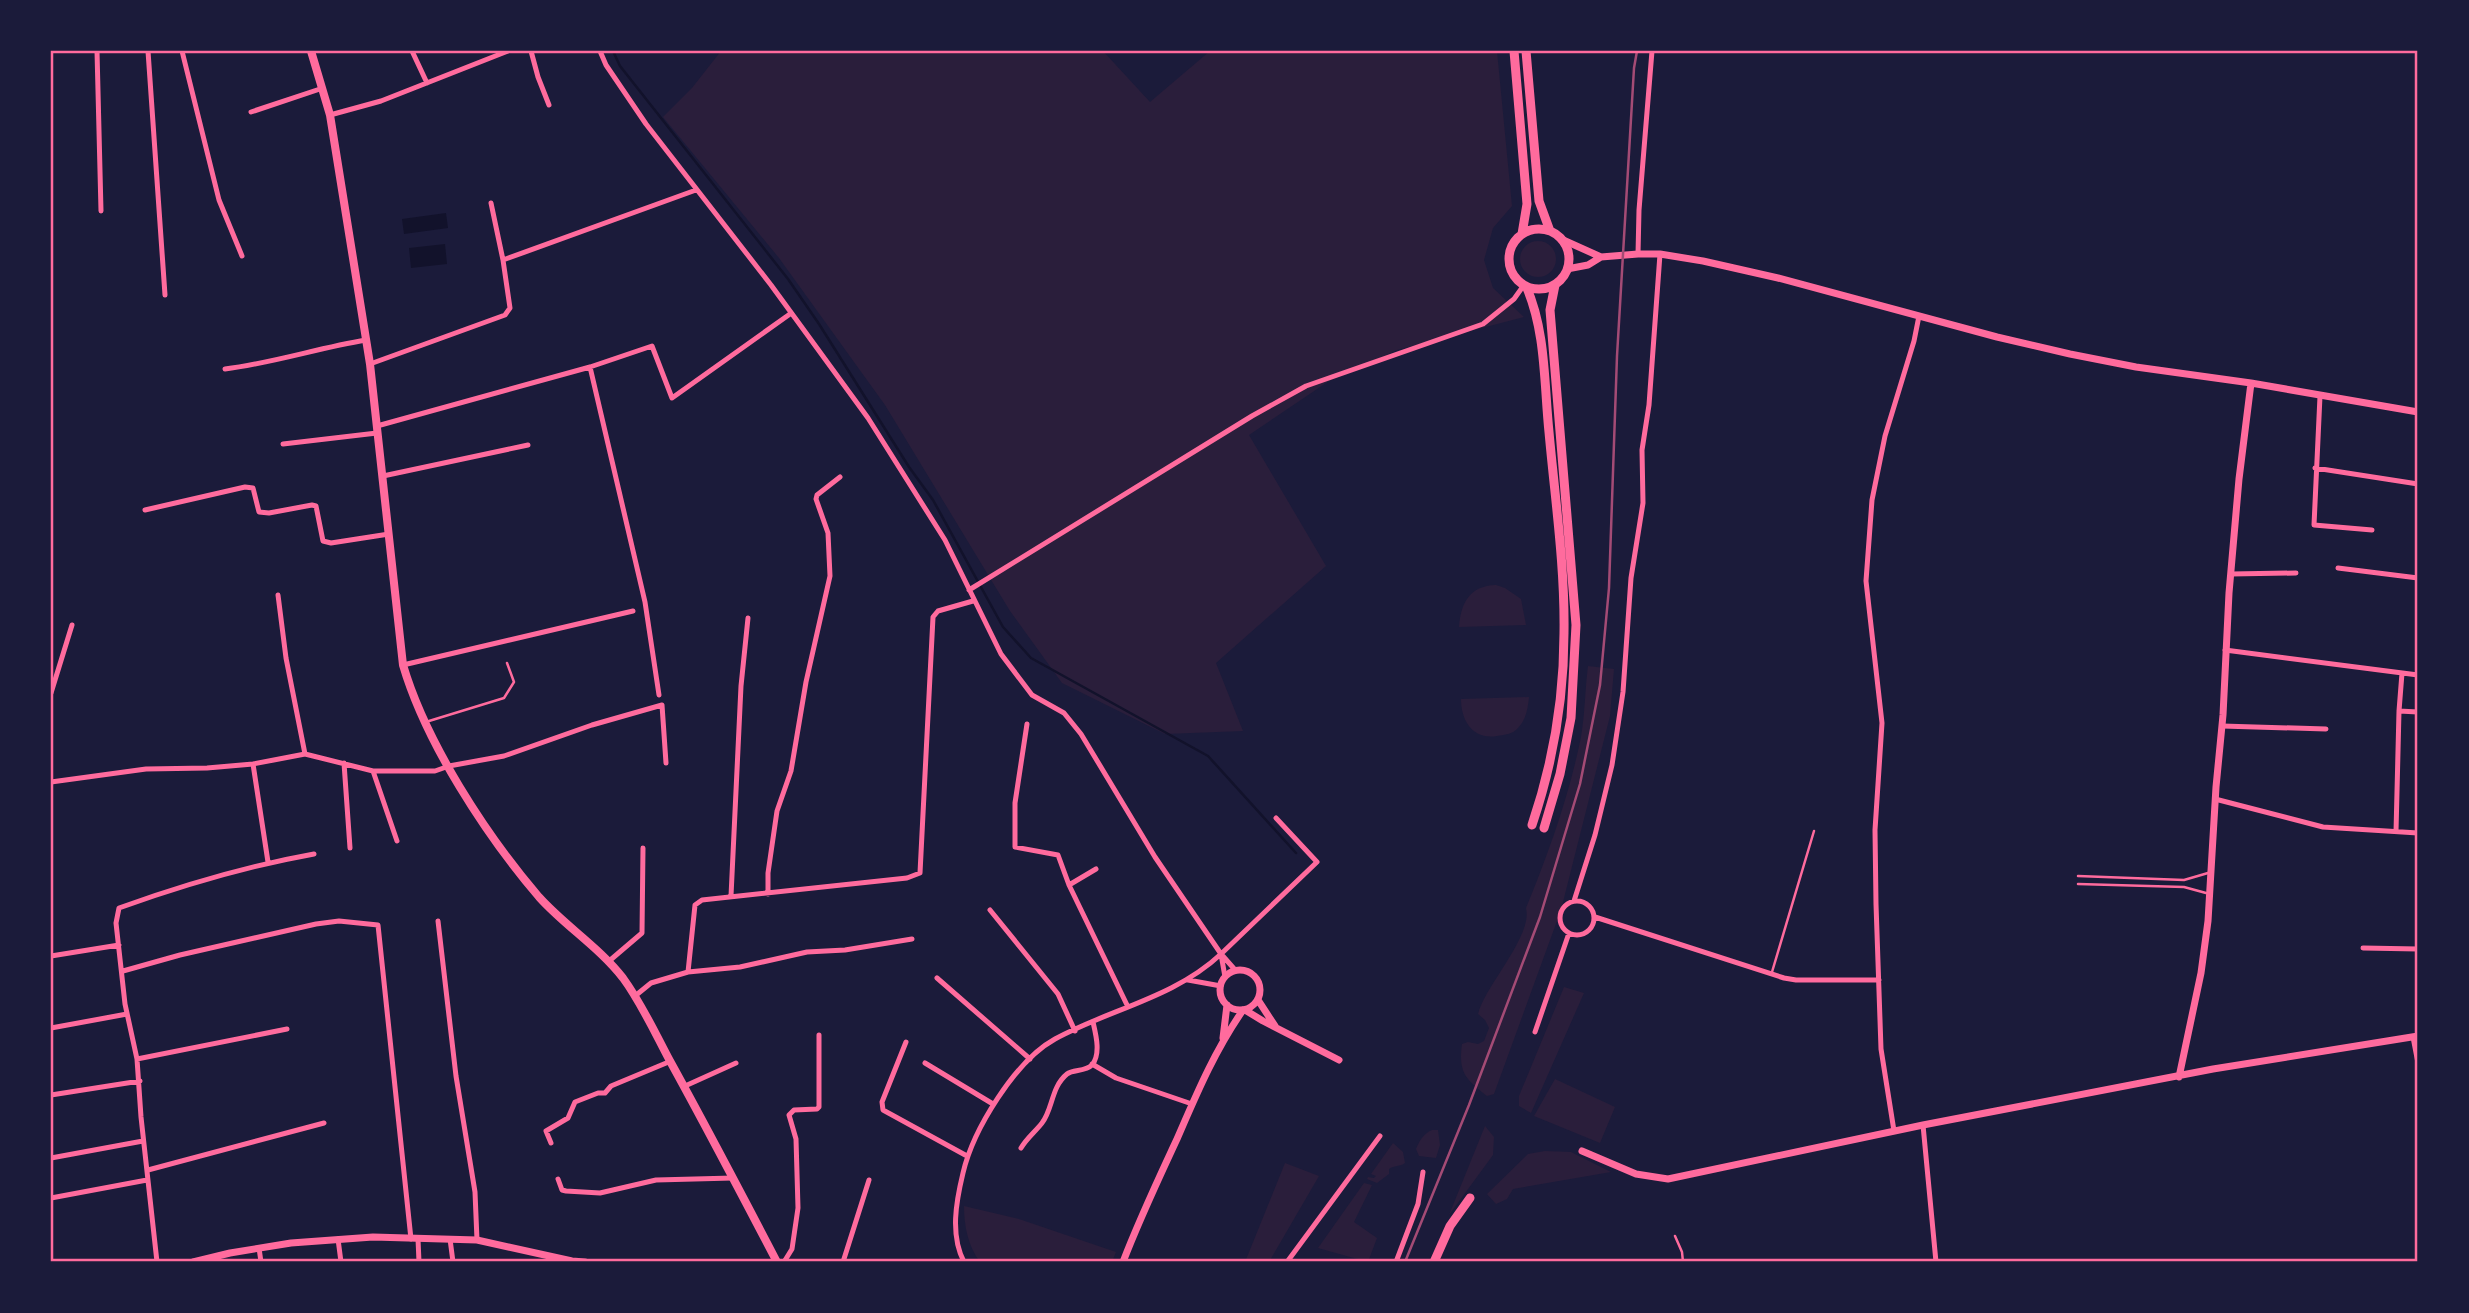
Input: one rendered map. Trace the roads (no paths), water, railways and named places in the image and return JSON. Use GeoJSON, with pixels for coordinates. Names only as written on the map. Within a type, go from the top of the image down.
{"type":"FeatureCollection","features":[{"type":"Feature","properties":{"kind":"main road"},"geometry":{"type":"LineString","coordinates":[[311,51],[330,115],[370,363],[403,665],[425,722],[476,810],[541,898],[608,962],[635,996],[777,1262]]}},
{"type":"Feature","properties":{"kind":"main road"},"geometry":{"type":"LineString","coordinates":[[1514,51],[1527,204],[1522,234],[1512,246],[1509,262],[1514,276],[1525,286],[1534,303],[1539,326],[1560,544],[1564,631],[1562,685],[1553,746],[1532,825]]}},
{"type":"Feature","properties":{"kind":"main road"},"geometry":{"type":"LineString","coordinates":[[1526,51],[1539,201],[1550,231]]}},
{"type":"Feature","properties":{"kind":"main road"},"geometry":{"type":"LineString","coordinates":[[1522,234],[1536,229],[1550,231],[1561,239],[1568,252],[1564,277],[1555,285],[1540,289],[1525,286]]}},
{"type":"Feature","properties":{"kind":"main road"},"geometry":{"type":"LineString","coordinates":[[1544,828],[1560,774],[1570,718],[1576,625],[1550,310],[1555,285]]}},
{"type":"Feature","properties":{"kind":"main road"},"geometry":{"type":"LineString","coordinates":[[1434,1262],[1450,1226],[1470,1198]]}},
{"type":"Feature","properties":{"kind":"street"},"geometry":{"type":"LineString","coordinates":[[97,51],[101,211]]}},
{"type":"Feature","properties":{"kind":"street"},"geometry":{"type":"LineString","coordinates":[[148,51],[165,295]]}},
{"type":"Feature","properties":{"kind":"street"},"geometry":{"type":"LineString","coordinates":[[182,51],[219,200],[242,256]]}},
{"type":"Feature","properties":{"kind":"street"},"geometry":{"type":"LineString","coordinates":[[412,51],[426,83]]}},
{"type":"Feature","properties":{"kind":"street"},"geometry":{"type":"LineString","coordinates":[[330,115],[381,101],[508,51]]}},
{"type":"Feature","properties":{"kind":"street"},"geometry":{"type":"LineString","coordinates":[[531,51],[549,105]]}},
{"type":"Feature","properties":{"kind":"street"},"geometry":{"type":"LineString","coordinates":[[600,51],[619,85],[868,418],[945,540],[1001,654],[1032,695],[1064,713],[1081,734],[1155,857],[1221,954],[1237,971]]}},
{"type":"Feature","properties":{"kind":"street"},"geometry":{"type":"LineString","coordinates":[[1638,254],[1652,51]]}},
{"type":"Feature","properties":{"kind":"street"},"geometry":{"type":"LineString","coordinates":[[251,112],[324,89]]}},
{"type":"Feature","properties":{"kind":"street"},"geometry":{"type":"LineString","coordinates":[[503,260],[696,190]]}},
{"type":"Feature","properties":{"kind":"street"},"geometry":{"type":"LineString","coordinates":[[370,363],[505,315],[510,309],[491,203]]}},
{"type":"Feature","properties":{"kind":"street"},"geometry":{"type":"LineString","coordinates":[[1561,239],[1601,257]]}},
{"type":"Feature","properties":{"kind":"street"},"geometry":{"type":"LineString","coordinates":[[1574,901],[1595,835],[1612,765],[1623,692],[1631,578],[1643,503],[1642,450],[1660,254]]}},
{"type":"Feature","properties":{"kind":"street"},"geometry":{"type":"LineString","coordinates":[[1567,269],[1588,265],[1601,257],[1660,254],[1723,265],[2070,354],[2418,412]]}},
{"type":"Feature","properties":{"kind":"street"},"geometry":{"type":"LineString","coordinates":[[971,589],[1252,416],[1306,386],[1483,324],[1514,299],[1525,286]]}},
{"type":"Feature","properties":{"kind":"street"},"geometry":{"type":"LineString","coordinates":[[284,444],[377,429],[590,367],[652,346],[672,398],[790,314]]}},
{"type":"Feature","properties":{"kind":"street"},"geometry":{"type":"LineString","coordinates":[[1894,1131],[1881,1049],[1875,830],[1882,723],[1866,581],[1872,500],[1885,436],[1919,316]]}},
{"type":"Feature","properties":{"kind":"street"},"geometry":{"type":"LineString","coordinates":[[225,369],[251,366],[326,346],[366,340]]}},
{"type":"Feature","properties":{"kind":"street"},"geometry":{"type":"LineString","coordinates":[[590,367],[645,602],[659,695]]}},
{"type":"Feature","properties":{"kind":"street"},"geometry":{"type":"LineString","coordinates":[[2179,1077],[2201,973],[2210,894],[2231,575],[2251,383]]}},
{"type":"Feature","properties":{"kind":"street"},"geometry":{"type":"LineString","coordinates":[[2320,396],[2314,525],[2372,530]]}},
{"type":"Feature","properties":{"kind":"street"},"geometry":{"type":"LineString","coordinates":[[383,476],[528,445]]}},
{"type":"Feature","properties":{"kind":"street"},"geometry":{"type":"LineString","coordinates":[[2315,468],[2418,484]]}},
{"type":"Feature","properties":{"kind":"street"},"geometry":{"type":"LineString","coordinates":[[768,894],[769,861],[777,811],[797,747],[806,682],[830,576],[828,533],[816,499],[839,477]]}},
{"type":"Feature","properties":{"kind":"street"},"geometry":{"type":"LineString","coordinates":[[145,510],[245,487],[253,488],[260,512],[316,506],[323,541],[331,543],[389,534]]}},
{"type":"Feature","properties":{"kind":"street"},"geometry":{"type":"LineString","coordinates":[[2338,568],[2418,578]]}},
{"type":"Feature","properties":{"kind":"street"},"geometry":{"type":"LineString","coordinates":[[2231,575],[2296,573]]}},
{"type":"Feature","properties":{"kind":"street"},"geometry":{"type":"LineString","coordinates":[[278,595],[286,658],[305,754]]}},
{"type":"Feature","properties":{"kind":"street"},"geometry":{"type":"LineString","coordinates":[[688,972],[695,905],[702,900],[907,878],[920,873],[933,617],[938,611],[973,601]]}},
{"type":"Feature","properties":{"kind":"street"},"geometry":{"type":"LineString","coordinates":[[403,665],[633,611]]}},
{"type":"Feature","properties":{"kind":"street"},"geometry":{"type":"LineString","coordinates":[[731,896],[741,686],[748,618]]}},
{"type":"Feature","properties":{"kind":"street"},"geometry":{"type":"LineString","coordinates":[[51,694],[72,625]]}},
{"type":"Feature","properties":{"kind":"street"},"geometry":{"type":"LineString","coordinates":[[2225,650],[2418,675]]}},
{"type":"Feature","properties":{"kind":"street"},"geometry":{"type":"LineString","coordinates":[[2396,832],[2402,673]]}},
{"type":"Feature","properties":{"kind":"street"},"geometry":{"type":"LineString","coordinates":[[51,782],[146,769],[253,764],[305,754],[373,771],[435,771],[504,756],[592,725],[662,705],[666,763]]}},
{"type":"Feature","properties":{"kind":"street"},"geometry":{"type":"LineString","coordinates":[[2399,711],[2418,712]]}},
{"type":"Feature","properties":{"kind":"street"},"geometry":{"type":"LineString","coordinates":[[1027,724],[1015,803],[1015,847],[1058,855],[1069,885],[1128,1007]]}},
{"type":"Feature","properties":{"kind":"street"},"geometry":{"type":"LineString","coordinates":[[2222,726],[2326,729]]}},
{"type":"Feature","properties":{"kind":"street"},"geometry":{"type":"LineString","coordinates":[[344,763],[350,848]]}},
{"type":"Feature","properties":{"kind":"street"},"geometry":{"type":"LineString","coordinates":[[253,764],[268,862]]}},
{"type":"Feature","properties":{"kind":"street"},"geometry":{"type":"LineString","coordinates":[[373,771],[397,841]]}},
{"type":"Feature","properties":{"kind":"street"},"geometry":{"type":"LineString","coordinates":[[2215,799],[2323,827],[2418,833]]}},
{"type":"Feature","properties":{"kind":"street"},"geometry":{"type":"LineString","coordinates":[[964,1262],[956,1233],[957,1200],[967,1156],[993,1104],[1030,1059],[1055,1039],[1188,980],[1221,954],[1317,862],[1276,817]]}},
{"type":"Feature","properties":{"kind":"street"},"geometry":{"type":"LineString","coordinates":[[608,962],[642,933],[643,848]]}},
{"type":"Feature","properties":{"kind":"street"},"geometry":{"type":"LineString","coordinates":[[157,1262],[143,1141],[138,1059],[127,1014],[116,923],[119,908],[169,890],[268,862],[314,854]]}},
{"type":"Feature","properties":{"kind":"street"},"geometry":{"type":"LineString","coordinates":[[1069,885],[1096,869]]}},
{"type":"Feature","properties":{"kind":"street"},"geometry":{"type":"LineString","coordinates":[[1574,901],[1585,902],[1595,917],[1591,928],[1581,935],[1569,933],[1561,924],[1560,918],[1564,907],[1574,901]]}},
{"type":"Feature","properties":{"kind":"street"},"geometry":{"type":"LineString","coordinates":[[990,910],[1058,994],[1075,1031]]}},
{"type":"Feature","properties":{"kind":"street"},"geometry":{"type":"LineString","coordinates":[[1595,917],[1796,980],[1879,980]]}},
{"type":"Feature","properties":{"kind":"street"},"geometry":{"type":"LineString","coordinates":[[123,971],[316,924],[339,921],[378,925],[414,1239],[419,1262]]}},
{"type":"Feature","properties":{"kind":"street"},"geometry":{"type":"LineString","coordinates":[[438,921],[457,1076],[475,1192],[477,1240]]}},
{"type":"Feature","properties":{"kind":"street"},"geometry":{"type":"LineString","coordinates":[[1535,1032],[1569,933]]}},
{"type":"Feature","properties":{"kind":"street"},"geometry":{"type":"LineString","coordinates":[[635,996],[651,983],[688,972],[740,967],[807,952],[845,950],[912,939]]}},
{"type":"Feature","properties":{"kind":"street"},"geometry":{"type":"LineString","coordinates":[[51,957],[119,945]]}},
{"type":"Feature","properties":{"kind":"street"},"geometry":{"type":"LineString","coordinates":[[2363,948],[2418,949]]}},
{"type":"Feature","properties":{"kind":"street"},"geometry":{"type":"LineString","coordinates":[[1221,954],[1225,977],[1221,986],[1222,999],[1227,1005],[1244,1010],[1339,1060]]}},
{"type":"Feature","properties":{"kind":"street"},"geometry":{"type":"LineString","coordinates":[[1124,1262],[1134,1233],[1222,1039],[1244,1010],[1258,1000],[1260,991],[1256,979],[1250,973],[1237,971],[1225,977]]}},
{"type":"Feature","properties":{"kind":"street"},"geometry":{"type":"LineString","coordinates":[[937,978],[1030,1059]]}},
{"type":"Feature","properties":{"kind":"street"},"geometry":{"type":"LineString","coordinates":[[1188,980],[1221,986]]}},
{"type":"Feature","properties":{"kind":"street"},"geometry":{"type":"LineString","coordinates":[[1258,1000],[1275,1027]]}},
{"type":"Feature","properties":{"kind":"street"},"geometry":{"type":"LineString","coordinates":[[1222,1039],[1227,1005]]}},
{"type":"Feature","properties":{"kind":"street"},"geometry":{"type":"LineString","coordinates":[[51,1028],[127,1014]]}},
{"type":"Feature","properties":{"kind":"street"},"geometry":{"type":"LineString","coordinates":[[1021,1148],[1042,1122],[1053,1092],[1068,1073],[1093,1064],[1097,1039],[1093,1022]]}},
{"type":"Feature","properties":{"kind":"street"},"geometry":{"type":"LineString","coordinates":[[138,1059],[287,1030]]}},
{"type":"Feature","properties":{"kind":"street"},"geometry":{"type":"LineString","coordinates":[[784,1262],[792,1249],[798,1208],[796,1139],[789,1115],[794,1110],[820,1107],[820,1035]]}},
{"type":"Feature","properties":{"kind":"street"},"geometry":{"type":"LineString","coordinates":[[1582,1152],[1636,1174],[1668,1179],[1923,1125],[2297,1054],[2415,1036],[2418,1063]]}},
{"type":"Feature","properties":{"kind":"street"},"geometry":{"type":"LineString","coordinates":[[906,1042],[882,1102],[883,1110],[967,1156]]}},
{"type":"Feature","properties":{"kind":"street"},"geometry":{"type":"LineString","coordinates":[[551,1143],[546,1131],[568,1118],[575,1102],[605,1093],[611,1086],[671,1061]]}},
{"type":"Feature","properties":{"kind":"street"},"geometry":{"type":"LineString","coordinates":[[685,1086],[736,1063]]}},
{"type":"Feature","properties":{"kind":"street"},"geometry":{"type":"LineString","coordinates":[[925,1063],[993,1104]]}},
{"type":"Feature","properties":{"kind":"street"},"geometry":{"type":"LineString","coordinates":[[1093,1064],[1116,1078],[1192,1104]]}},
{"type":"Feature","properties":{"kind":"street"},"geometry":{"type":"LineString","coordinates":[[51,1095],[140,1082]]}},
{"type":"Feature","properties":{"kind":"street"},"geometry":{"type":"LineString","coordinates":[[148,1170],[324,1123]]}},
{"type":"Feature","properties":{"kind":"street"},"geometry":{"type":"LineString","coordinates":[[1923,1125],[1936,1262]]}},
{"type":"Feature","properties":{"kind":"street"},"geometry":{"type":"LineString","coordinates":[[1287,1262],[1380,1136]]}},
{"type":"Feature","properties":{"kind":"street"},"geometry":{"type":"LineString","coordinates":[[51,1158],[143,1141]]}},
{"type":"Feature","properties":{"kind":"street"},"geometry":{"type":"LineString","coordinates":[[1395,1262],[1418,1204],[1423,1172]]}},
{"type":"Feature","properties":{"kind":"street"},"geometry":{"type":"LineString","coordinates":[[558,1179],[562,1190],[600,1193],[656,1180],[733,1178]]}},
{"type":"Feature","properties":{"kind":"street"},"geometry":{"type":"LineString","coordinates":[[51,1198],[147,1180]]}},
{"type":"Feature","properties":{"kind":"street"},"geometry":{"type":"LineString","coordinates":[[843,1262],[869,1180]]}},
{"type":"Feature","properties":{"kind":"street"},"geometry":{"type":"LineString","coordinates":[[193,1262],[291,1243],[373,1237],[477,1240],[585,1262]]}},
{"type":"Feature","properties":{"kind":"street"},"geometry":{"type":"LineString","coordinates":[[338,1239],[341,1262]]}},
{"type":"Feature","properties":{"kind":"street"},"geometry":{"type":"LineString","coordinates":[[450,1239],[453,1262]]}},
{"type":"Feature","properties":{"kind":"street"},"geometry":{"type":"LineString","coordinates":[[259,1248],[261,1262]]}},
{"type":"Feature","properties":{"kind":"lane"},"geometry":{"type":"LineString","coordinates":[[425,722],[504,698],[514,682],[507,663]]}},
{"type":"Feature","properties":{"kind":"lane"},"geometry":{"type":"LineString","coordinates":[[1772,974],[1814,831]]}},
{"type":"Feature","properties":{"kind":"lane"},"geometry":{"type":"LineString","coordinates":[[2078,876],[2185,880],[2211,872]]}},
{"type":"Feature","properties":{"kind":"lane"},"geometry":{"type":"LineString","coordinates":[[2078,884],[2184,887],[2210,894]]}},
{"type":"Feature","properties":{"kind":"lane"},"geometry":{"type":"LineString","coordinates":[[1675,1236],[1683,1262]]}},
{"type":"Feature","properties":{"kind":"waterway"},"geometry":{"type":"LineString","coordinates":[[613,51],[620,66],[788,279],[819,324],[909,467],[933,500],[1003,627],[1031,658],[1208,756],[1296,853]]}},
{"type":"Feature","properties":{"kind":"railway"},"geometry":{"type":"LineString","coordinates":[[1405,1262],[1469,1105],[1540,917],[1580,784],[1600,685],[1609,588],[1617,356],[1637,51]]}}]}
